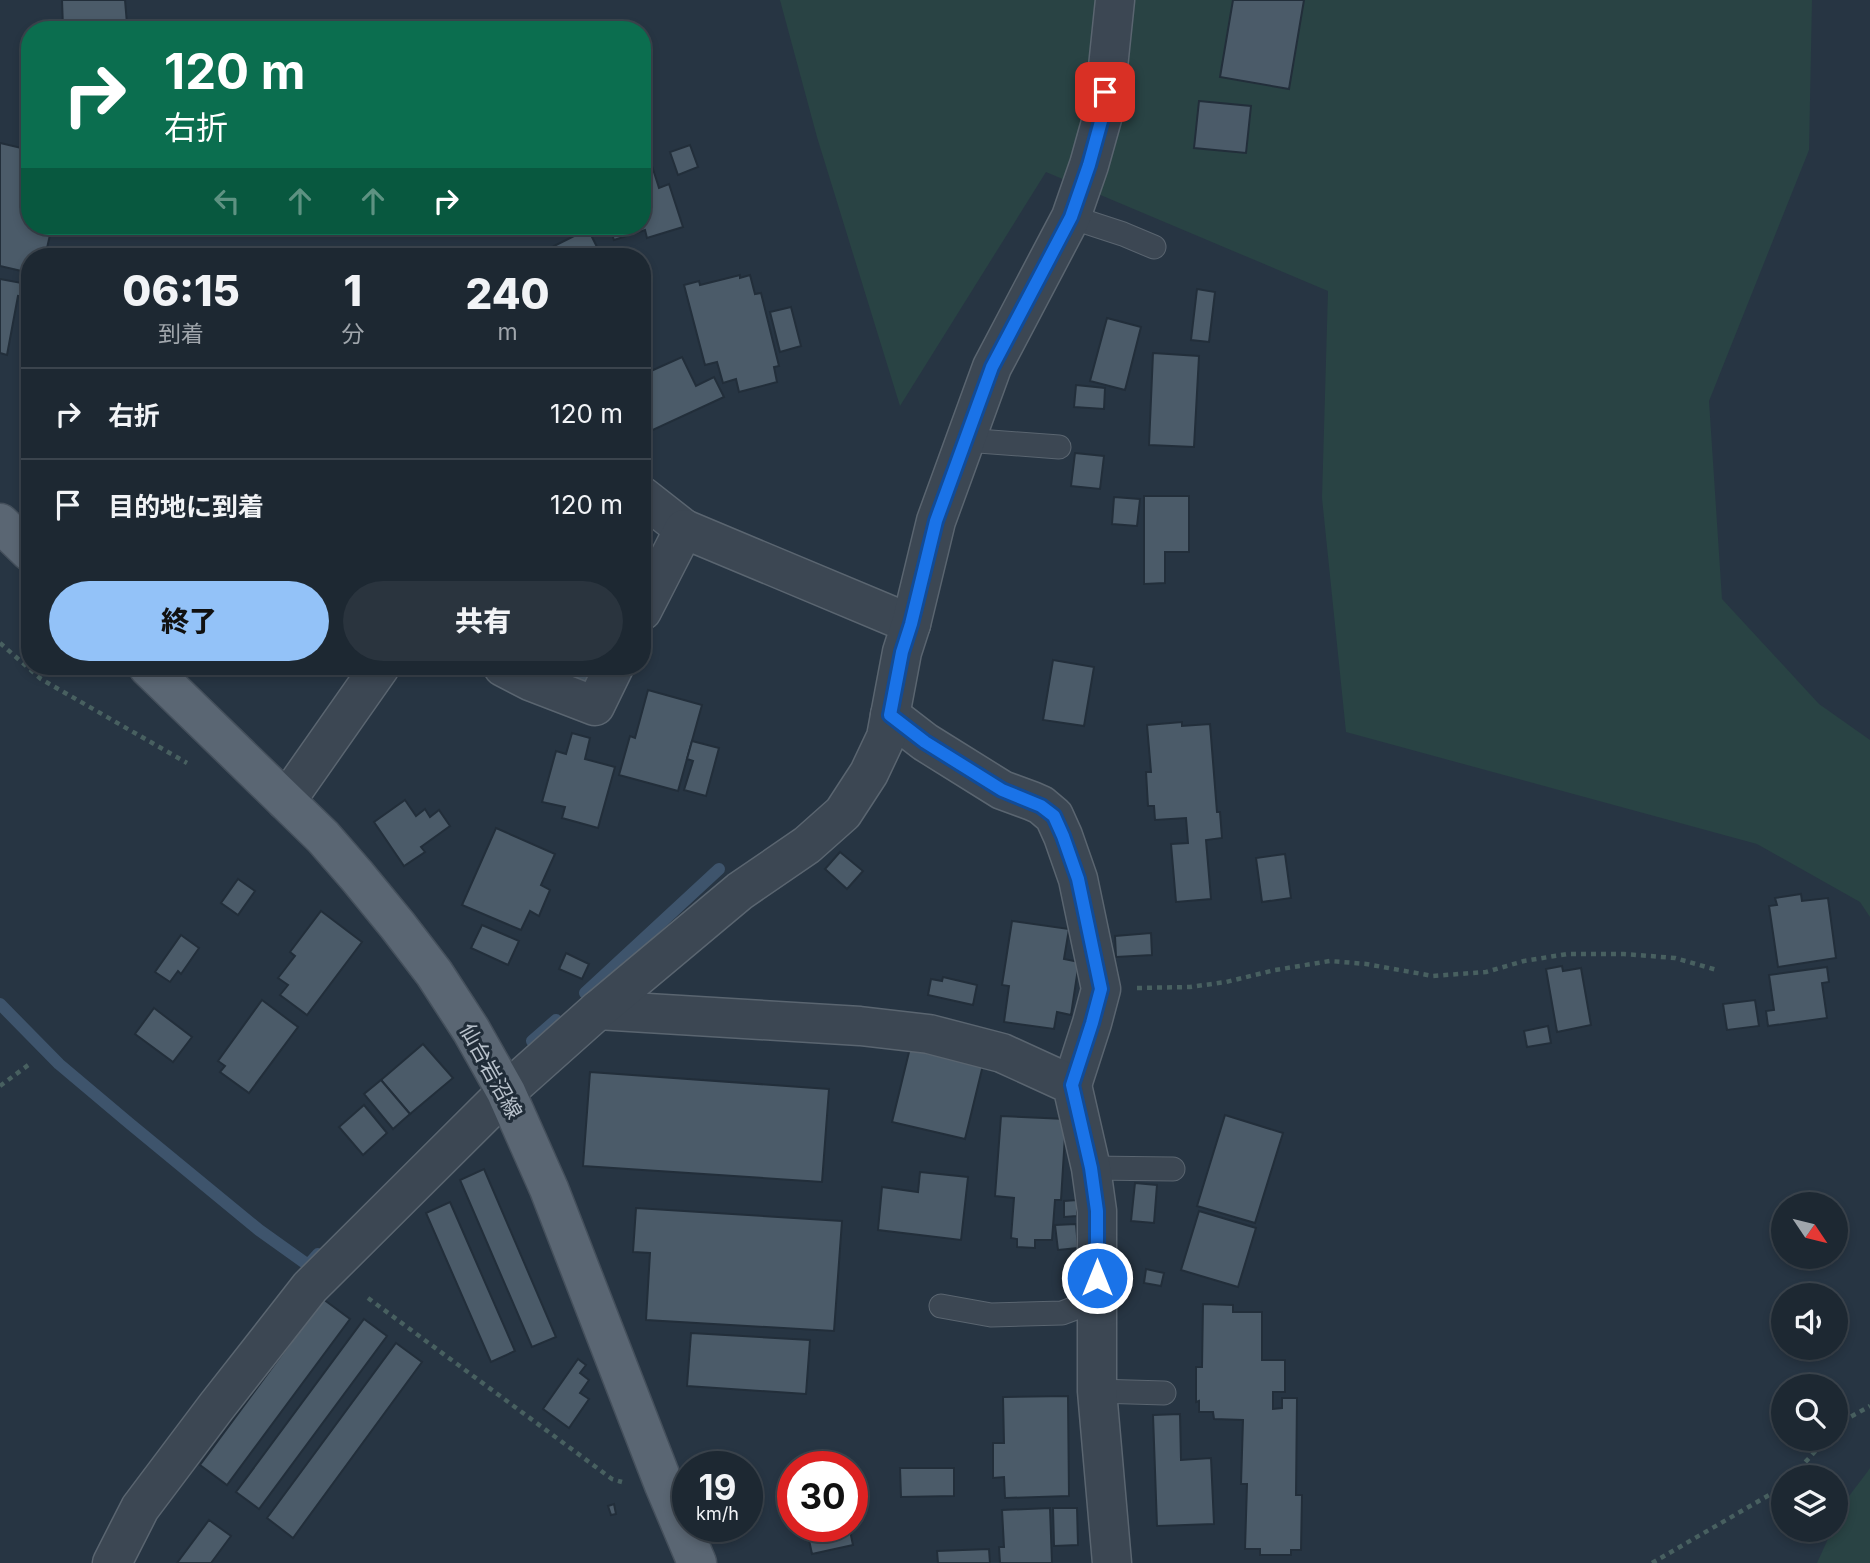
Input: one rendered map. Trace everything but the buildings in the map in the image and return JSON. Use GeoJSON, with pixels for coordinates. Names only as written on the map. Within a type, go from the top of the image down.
{"type":"FeatureCollection","features":[{"type":"Feature","properties":{"kind":"main road"},"geometry":{"type":"LineString","coordinates":[[0,523],[21,543]]}},
{"type":"Feature","properties":{"kind":"main road","name":"仙台岩沼線"},"geometry":{"type":"LineString","coordinates":[[156,675],[323,837],[398,926],[434,973],[471,1030],[506,1092],[549,1189],[697,1563]]}},
{"type":"Feature","properties":{"kind":"street"},"geometry":{"type":"LineString","coordinates":[[112,1563],[141,1508],[310,1287],[506,1092],[598,1010],[740,891],[807,845],[843,813],[869,773],[886,737],[902,652],[936,521],[965,440],[992,367],[1071,217],[1089,165],[1103,114],[1115,0]]}},
{"type":"Feature","properties":{"kind":"street"},"geometry":{"type":"LineString","coordinates":[[651,503],[684,529],[911,624]]}},
{"type":"Feature","properties":{"kind":"street"},"geometry":{"type":"LineString","coordinates":[[651,593],[684,529]]}},
{"type":"Feature","properties":{"kind":"street"},"geometry":{"type":"LineString","coordinates":[[286,801],[374,675]]}},
{"type":"Feature","properties":{"kind":"street"},"geometry":{"type":"LineString","coordinates":[[518,675],[595,706],[610,675]]}},
{"type":"Feature","properties":{"kind":"street"},"geometry":{"type":"LineString","coordinates":[[890,715],[925,742],[1002,790],[1031,800],[1054,816],[1078,879],[1101,989],[1072,1085],[1091,1168],[1097,1211],[1097,1391],[1112,1563]]}},
{"type":"Feature","properties":{"kind":"street"},"geometry":{"type":"LineString","coordinates":[[598,1010],[860,1026],[929,1034],[1002,1053],[1072,1085]]}},
{"type":"Feature","properties":{"kind":"lane"},"geometry":{"type":"LineString","coordinates":[[1071,217],[1154,247]]}},
{"type":"Feature","properties":{"kind":"lane"},"geometry":{"type":"LineString","coordinates":[[965,440],[1059,447]]}},
{"type":"Feature","properties":{"kind":"lane"},"geometry":{"type":"LineString","coordinates":[[1091,1168],[1173,1170]]}},
{"type":"Feature","properties":{"kind":"lane"},"geometry":{"type":"LineString","coordinates":[[941,1306],[991,1315],[1062,1312],[1097,1300]]}},
{"type":"Feature","properties":{"kind":"lane"},"geometry":{"type":"LineString","coordinates":[[1097,1391],[1164,1393]]}},
{"type":"Feature","properties":{"kind":"path"},"geometry":{"type":"LineString","coordinates":[[0,643],[21,661]]}},
{"type":"Feature","properties":{"kind":"path"},"geometry":{"type":"LineString","coordinates":[[36,675],[198,769]]}},
{"type":"Feature","properties":{"kind":"path"},"geometry":{"type":"LineString","coordinates":[[1101,989],[1190,987],[1330,961],[1366,964],[1433,976],[1457,976],[1567,954],[1624,954],[1675,958],[1717,970]]}},
{"type":"Feature","properties":{"kind":"path"},"geometry":{"type":"LineString","coordinates":[[0,1087],[31,1063]]}},
{"type":"Feature","properties":{"kind":"path"},"geometry":{"type":"LineString","coordinates":[[368,1298],[612,1479],[631,1485],[664,1485]]}},
{"type":"Feature","properties":{"kind":"path"},"geometry":{"type":"LineString","coordinates":[[1848,1418],[1870,1406]]}},
{"type":"Feature","properties":{"kind":"path"},"geometry":{"type":"LineString","coordinates":[[1803,1465],[1815,1451]]}},
{"type":"Feature","properties":{"kind":"path"},"geometry":{"type":"LineString","coordinates":[[1652,1563],[1771,1494]]}},
{"type":"Feature","properties":{"kind":"green space"},"geometry":{"type":"Polygon","coordinates":[[[780,0],[1812,0],[1809,150],[1709,401],[1722,599],[1819,704],[1870,740],[1870,917],[1860,902],[1757,844],[1346,732],[1322,498],[1328,291],[1046,172],[900,406],[817,137],[780,0]]]}},
{"type":"Feature","properties":{"kind":"green space"},"geometry":{"type":"Polygon","coordinates":[[[1870,1468],[1870,1563],[1817,1563],[1827,1542],[1848,1542],[1849,1497],[1870,1468]]]}},
{"type":"Feature","properties":{"kind":"waterway"},"geometry":{"type":"LineString","coordinates":[[585,993],[719,869]]}},
{"type":"Feature","properties":{"kind":"waterway"},"geometry":{"type":"LineString","coordinates":[[0,1004],[59,1064],[259,1230],[308,1265],[318,1254]]}},
{"type":"Feature","properties":{"kind":"waterway"},"geometry":{"type":"LineString","coordinates":[[532,1041],[556,1020]]}},
{"type":"Feature","properties":{"kind":"route"},"geometry":{"type":"LineString","coordinates":[[1097,1278],[1097,1211],[1091,1168],[1072,1085],[1101,989],[1078,879],[1063,836],[1054,816],[1041,806],[1002,790],[925,742],[890,715],[902,652],[936,521],[992,367],[1071,217],[1103,114],[1105,92]]}}]}
